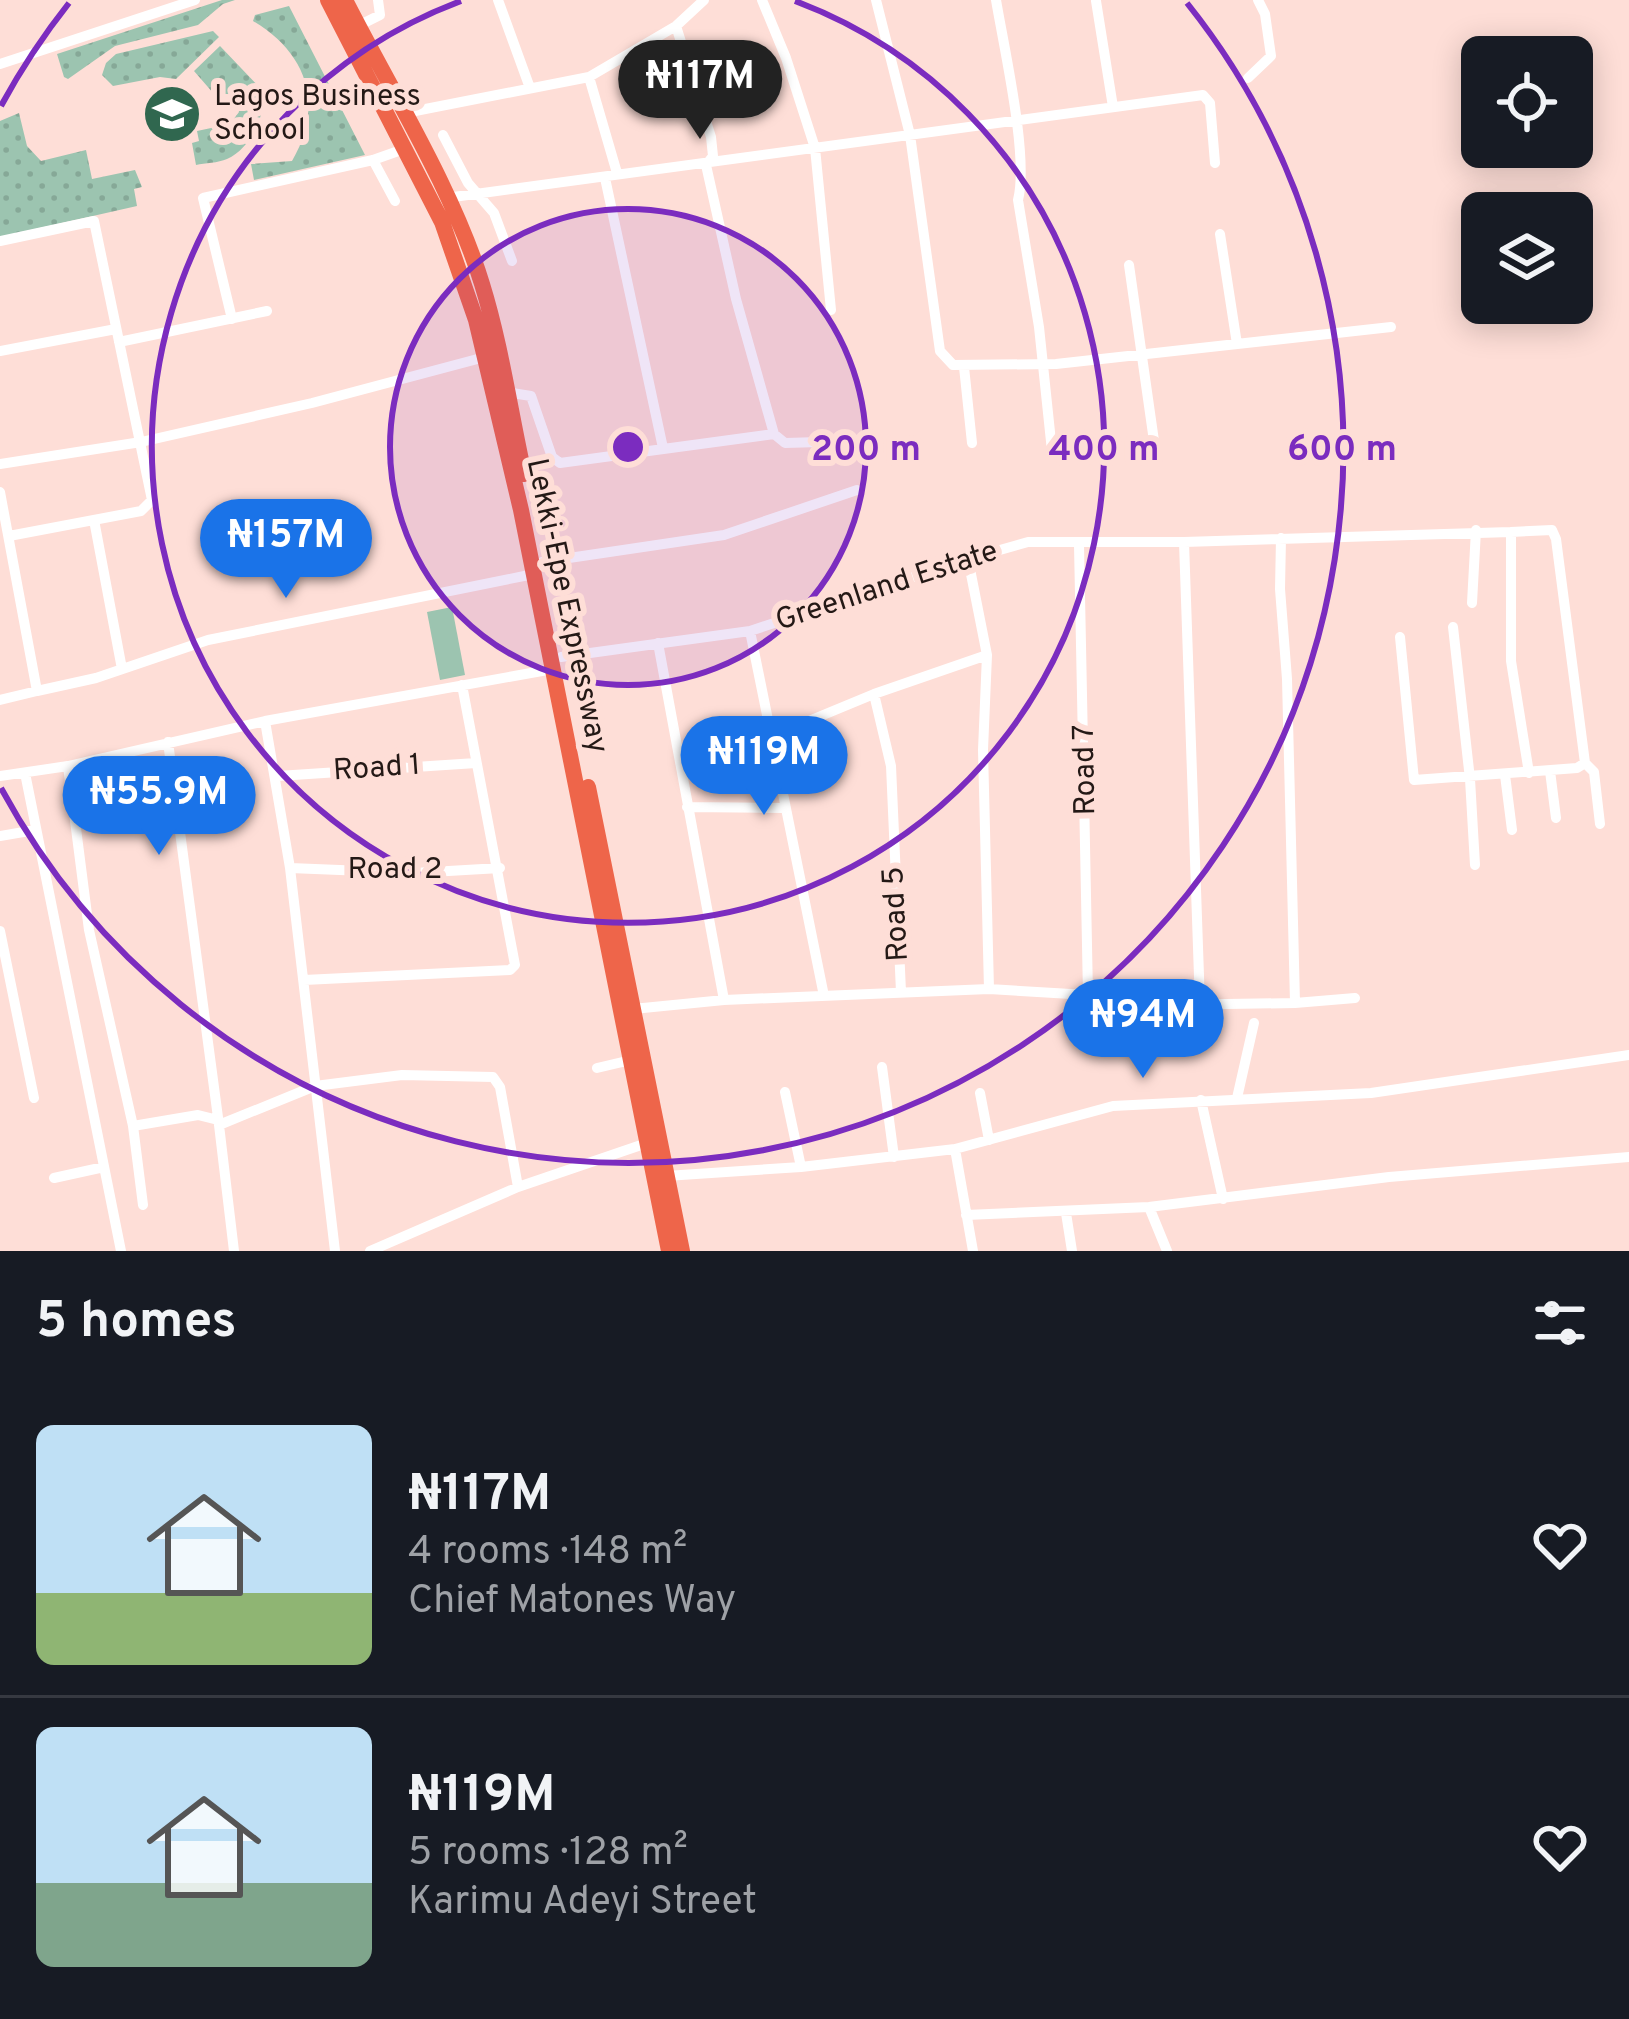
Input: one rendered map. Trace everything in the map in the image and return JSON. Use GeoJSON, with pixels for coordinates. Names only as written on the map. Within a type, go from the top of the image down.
{"type":"FeatureCollection","features":[{"type":"Feature","properties":{"kind":"highway","name":"Lekki-Epe Expressway"},"geometry":{"type":"LineString","coordinates":[[328,0],[454,249],[538,568]]}},
{"type":"Feature","properties":{"kind":"highway","name":"Lekki-Epe Expressway"},"geometry":{"type":"LineString","coordinates":[[344,0],[446,198],[482,285],[669,1251]]}},
{"type":"Feature","properties":{"kind":"highway","name":"Lekki-Epe Expressway"},"geometry":{"type":"LineString","coordinates":[[579,775],[682,1251]]}},
{"type":"Feature","properties":{"kind":"street"},"geometry":{"type":"LineString","coordinates":[[0,64],[194,0]]}},
{"type":"Feature","properties":{"kind":"street"},"geometry":{"type":"LineString","coordinates":[[358,26],[380,15],[378,0]]}},
{"type":"Feature","properties":{"kind":"street"},"geometry":{"type":"LineString","coordinates":[[498,0],[530,88]]}},
{"type":"Feature","properties":{"kind":"street"},"geometry":{"type":"LineString","coordinates":[[403,113],[589,77],[676,26],[704,0]]}},
{"type":"Feature","properties":{"kind":"street"},"geometry":{"type":"LineString","coordinates":[[762,0],[815,148],[831,310]]}},
{"type":"Feature","properties":{"kind":"street"},"geometry":{"type":"LineString","coordinates":[[876,0],[910,135],[940,351],[959,366],[1043,364],[1390,327]]}},
{"type":"Feature","properties":{"kind":"street"},"geometry":{"type":"LineString","coordinates":[[996,0],[1015,122],[1018,200],[1052,451]]}},
{"type":"Feature","properties":{"kind":"street"},"geometry":{"type":"LineString","coordinates":[[1248,78],[1271,56],[1265,14],[1258,0]]}},
{"type":"Feature","properties":{"kind":"street"},"geometry":{"type":"LineString","coordinates":[[1096,1],[1113,107]]}},
{"type":"Feature","properties":{"kind":"street"},"geometry":{"type":"LineString","coordinates":[[676,26],[714,147],[706,165]]}},
{"type":"Feature","properties":{"kind":"street"},"geometry":{"type":"LineString","coordinates":[[589,77],[662,448]]}},
{"type":"Feature","properties":{"kind":"street"},"geometry":{"type":"LineString","coordinates":[[446,198],[1190,95],[1208,97],[1215,164]]}},
{"type":"Feature","properties":{"kind":"street"},"geometry":{"type":"LineString","coordinates":[[443,135],[468,183],[494,213],[512,261]]}},
{"type":"Feature","properties":{"kind":"street"},"geometry":{"type":"LineString","coordinates":[[232,319],[203,198],[404,149]]}},
{"type":"Feature","properties":{"kind":"street"},"geometry":{"type":"LineString","coordinates":[[373,160],[395,201]]}},
{"type":"Feature","properties":{"kind":"street"},"geometry":{"type":"LineString","coordinates":[[706,165],[736,299],[774,434],[785,443],[855,441]]}},
{"type":"Feature","properties":{"kind":"street"},"geometry":{"type":"LineString","coordinates":[[0,241],[94,221],[151,504],[141,511],[9,536]]}},
{"type":"Feature","properties":{"kind":"street"},"geometry":{"type":"LineString","coordinates":[[1220,234],[1237,344]]}},
{"type":"Feature","properties":{"kind":"street"},"geometry":{"type":"LineString","coordinates":[[1129,265],[1154,441]]}},
{"type":"Feature","properties":{"kind":"street"},"geometry":{"type":"LineString","coordinates":[[0,351],[267,311]]}},
{"type":"Feature","properties":{"kind":"street"},"geometry":{"type":"LineString","coordinates":[[0,464],[141,442],[485,357]]}},
{"type":"Feature","properties":{"kind":"street"},"geometry":{"type":"LineString","coordinates":[[959,366],[972,443]]}},
{"type":"Feature","properties":{"kind":"street"},"geometry":{"type":"LineString","coordinates":[[506,392],[531,396],[550,451],[560,463],[774,434]]}},
{"type":"Feature","properties":{"kind":"street"},"geometry":{"type":"LineString","coordinates":[[0,700],[122,669],[208,640],[538,568],[724,535],[857,490]]}},
{"type":"Feature","properties":{"kind":"street"},"geometry":{"type":"LineString","coordinates":[[0,492],[38,691]]}},
{"type":"Feature","properties":{"kind":"street"},"geometry":{"type":"LineString","coordinates":[[94,520],[122,669]]}},
{"type":"Feature","properties":{"kind":"street","name":"Greenland Estate"},"geometry":{"type":"LineString","coordinates":[[0,776],[68,766],[265,721],[658,643],[750,632],[1028,542],[1184,542],[1545,527],[1556,539],[1585,764]]}},
{"type":"Feature","properties":{"kind":"street"},"geometry":{"type":"LineString","coordinates":[[1472,603],[1476,530]]}},
{"type":"Feature","properties":{"kind":"street"},"geometry":{"type":"LineString","coordinates":[[1511,532],[1511,661],[1529,773]]}},
{"type":"Feature","properties":{"kind":"street"},"geometry":{"type":"LineString","coordinates":[[1281,538],[1295,1004]]}},
{"type":"Feature","properties":{"kind":"street"},"geometry":{"type":"LineString","coordinates":[[1184,542],[1200,1005]]}},
{"type":"Feature","properties":{"kind":"street","name":"Road 7"},"geometry":{"type":"LineString","coordinates":[[1079,545],[1088,994]]}},
{"type":"Feature","properties":{"kind":"street"},"geometry":{"type":"LineString","coordinates":[[968,559],[987,655],[983,750],[989,989]]}},
{"type":"Feature","properties":{"kind":"street"},"geometry":{"type":"LineString","coordinates":[[1453,627],[1475,865]]}},
{"type":"Feature","properties":{"kind":"street"},"geometry":{"type":"LineString","coordinates":[[750,632],[824,996]]}},
{"type":"Feature","properties":{"kind":"street"},"geometry":{"type":"LineString","coordinates":[[1400,637],[1414,780],[1470,779],[1585,764],[1594,772],[1600,824]]}},
{"type":"Feature","properties":{"kind":"street"},"geometry":{"type":"LineString","coordinates":[[658,643],[724,1000]]}},
{"type":"Feature","properties":{"kind":"street"},"geometry":{"type":"LineString","coordinates":[[770,737],[987,655]]}},
{"type":"Feature","properties":{"kind":"street"},"geometry":{"type":"LineString","coordinates":[[304,980],[510,970],[516,961],[462,685]]}},
{"type":"Feature","properties":{"kind":"street","name":"Road 5"},"geometry":{"type":"LineString","coordinates":[[874,694],[890,766],[901,992]]}},
{"type":"Feature","properties":{"kind":"street"},"geometry":{"type":"LineString","coordinates":[[265,721],[278,776],[335,1251]]}},
{"type":"Feature","properties":{"kind":"street"},"geometry":{"type":"LineString","coordinates":[[167,742],[234,1251]]}},
{"type":"Feature","properties":{"kind":"street","name":"Road 1"},"geometry":{"type":"LineString","coordinates":[[278,776],[476,763]]}},
{"type":"Feature","properties":{"kind":"street"},"geometry":{"type":"LineString","coordinates":[[68,766],[89,930],[133,1126],[143,1205]]}},
{"type":"Feature","properties":{"kind":"street"},"geometry":{"type":"LineString","coordinates":[[1550,771],[1556,818]]}},
{"type":"Feature","properties":{"kind":"street"},"geometry":{"type":"LineString","coordinates":[[25,772],[121,1251]]}},
{"type":"Feature","properties":{"kind":"street"},"geometry":{"type":"LineString","coordinates":[[1505,775],[1512,830]]}},
{"type":"Feature","properties":{"kind":"street"},"geometry":{"type":"LineString","coordinates":[[687,807],[786,808]]}},
{"type":"Feature","properties":{"kind":"street"},"geometry":{"type":"LineString","coordinates":[[0,836],[35,830]]}},
{"type":"Feature","properties":{"kind":"street","name":"Road 2"},"geometry":{"type":"LineString","coordinates":[[290,868],[414,873],[500,868]]}},
{"type":"Feature","properties":{"kind":"street"},"geometry":{"type":"LineString","coordinates":[[0,931],[34,1098]]}},
{"type":"Feature","properties":{"kind":"street"},"geometry":{"type":"LineString","coordinates":[[633,1009],[724,1000],[989,989],[1200,1005],[1355,998]]}},
{"type":"Feature","properties":{"kind":"street"},"geometry":{"type":"LineString","coordinates":[[1237,1098],[1254,1023]]}},
{"type":"Feature","properties":{"kind":"street"},"geometry":{"type":"LineString","coordinates":[[666,1176],[955,1149],[1114,1106],[1371,1094],[1629,1054]]}},
{"type":"Feature","properties":{"kind":"street"},"geometry":{"type":"LineString","coordinates":[[597,1068],[631,1060]]}},
{"type":"Feature","properties":{"kind":"street"},"geometry":{"type":"LineString","coordinates":[[882,1066],[894,1157]]}},
{"type":"Feature","properties":{"kind":"street"},"geometry":{"type":"LineString","coordinates":[[133,1126],[198,1115],[218,1122],[315,1086],[402,1075],[493,1076],[500,1087],[518,1187]]}},
{"type":"Feature","properties":{"kind":"street"},"geometry":{"type":"LineString","coordinates":[[785,1092],[801,1167]]}},
{"type":"Feature","properties":{"kind":"street"},"geometry":{"type":"LineString","coordinates":[[980,1093],[989,1140]]}},
{"type":"Feature","properties":{"kind":"street"},"geometry":{"type":"LineString","coordinates":[[1201,1100],[1223,1199]]}},
{"type":"Feature","properties":{"kind":"street"},"geometry":{"type":"LineString","coordinates":[[370,1251],[518,1187],[647,1144]]}},
{"type":"Feature","properties":{"kind":"street"},"geometry":{"type":"LineString","coordinates":[[955,1149],[974,1251]]}},
{"type":"Feature","properties":{"kind":"street"},"geometry":{"type":"LineString","coordinates":[[966,1215],[1149,1207],[1389,1177],[1629,1157]]}},
{"type":"Feature","properties":{"kind":"street"},"geometry":{"type":"LineString","coordinates":[[54,1178],[104,1167]]}},
{"type":"Feature","properties":{"kind":"street"},"geometry":{"type":"LineString","coordinates":[[1149,1207],[1167,1251]]}},
{"type":"Feature","properties":{"kind":"street"},"geometry":{"type":"LineString","coordinates":[[1066,1213],[1072,1251]]}},
{"type":"Feature","properties":{"kind":"green space"},"geometry":{"type":"Polygon","coordinates":[[[222,0],[235,0],[198,25],[115,46],[68,79],[64,77],[57,54],[222,0]]]}},
{"type":"Feature","properties":{"kind":"green space"},"geometry":{"type":"Polygon","coordinates":[[[289,6],[365,155],[254,180],[251,164],[292,161],[307,120],[305,82],[298,65],[287,48],[253,21],[255,15],[289,6]]]}},
{"type":"Feature","properties":{"kind":"green space"},"geometry":{"type":"Polygon","coordinates":[[[213,31],[219,37],[176,79],[160,77],[113,86],[102,75],[116,54],[213,31]]]}},
{"type":"Feature","properties":{"kind":"green space"},"geometry":{"type":"Polygon","coordinates":[[[220,46],[262,90],[262,110],[250,139],[236,154],[196,165],[192,143],[199,141],[197,131],[230,124],[239,112],[236,99],[214,94],[194,71],[220,46]]]}},
{"type":"Feature","properties":{"kind":"green space"},"geometry":{"type":"Polygon","coordinates":[[[19,113],[27,146],[41,161],[86,150],[92,179],[135,170],[142,187],[134,189],[137,206],[0,237],[0,121],[19,113]]]}},
{"type":"Feature","properties":{"kind":"green space"},"geometry":{"type":"Polygon","coordinates":[[[452,607],[465,675],[440,680],[427,612],[452,607]]]}},
{"type":"Feature","properties":{"kind":"place","name":"Lagos Business School"},"geometry":{"type":"Point","coordinates":[172,114]}}]}
